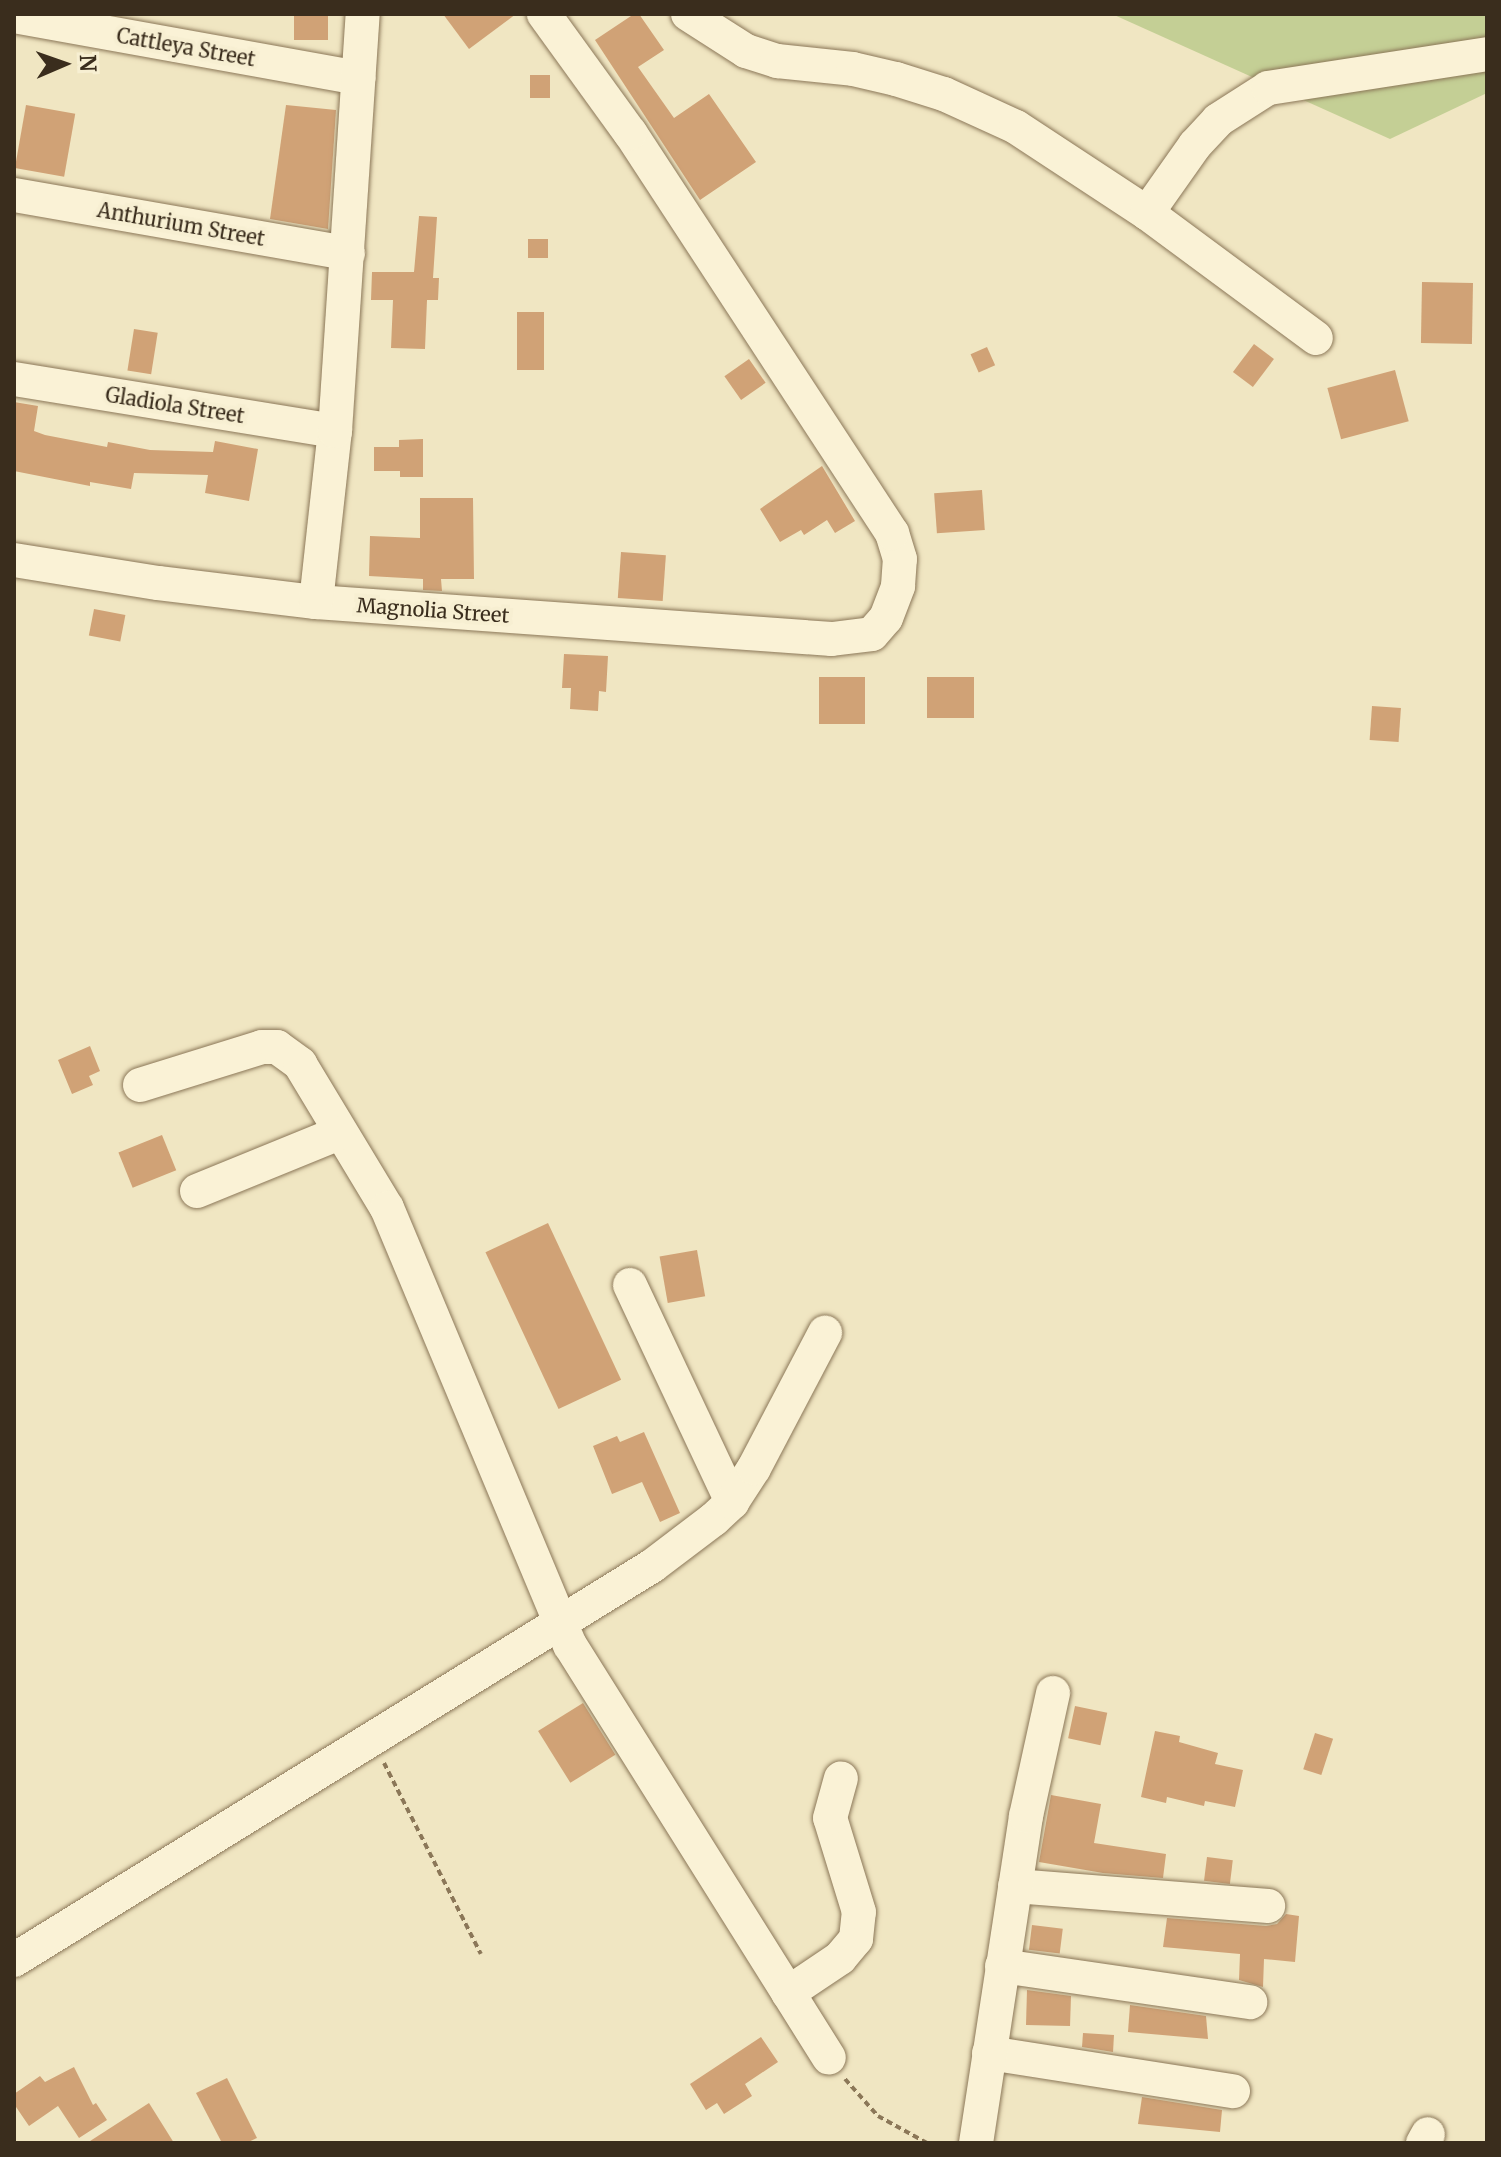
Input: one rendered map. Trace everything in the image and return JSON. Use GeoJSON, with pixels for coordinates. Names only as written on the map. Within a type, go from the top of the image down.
{"type":"FeatureCollection","features":[{"type":"Feature","properties":{"kind":"street"},"geometry":{"type":"LineString","coordinates":[[316,602],[335,431],[363,14]]}},
{"type":"Feature","properties":{"kind":"street","name":"Magnolia Street"},"geometry":{"type":"LineString","coordinates":[[14,560],[158,583],[316,602],[832,639],[872,634],[886,618],[898,586],[900,559],[892,533],[630,133],[544,14]]}},
{"type":"Feature","properties":{"kind":"street"},"geometry":{"type":"LineString","coordinates":[[688,14],[746,51],[767,57],[853,69],[944,94],[1016,127],[1147,213],[1316,338]]}},
{"type":"Feature","properties":{"kind":"street","name":"Cattleya Street"},"geometry":{"type":"LineString","coordinates":[[14,16],[358,78]]}},
{"type":"Feature","properties":{"kind":"street"},"geometry":{"type":"LineString","coordinates":[[1147,213],[1195,145],[1218,120],[1268,88],[1487,54]]}},
{"type":"Feature","properties":{"kind":"street","name":"Anthurium Street"},"geometry":{"type":"LineString","coordinates":[[14,195],[348,253]]}},
{"type":"Feature","properties":{"kind":"street","name":"Gladiola Street"},"geometry":{"type":"LineString","coordinates":[[14,379],[335,431]]}},
{"type":"Feature","properties":{"kind":"street"},"geometry":{"type":"LineString","coordinates":[[140,1085],[262,1047],[277,1047],[300,1064],[339,1133],[373,1180],[387,1208],[560,1624],[579,1662],[829,2058]]}},
{"type":"Feature","properties":{"kind":"street"},"geometry":{"type":"LineString","coordinates":[[197,1191],[339,1133]]}},
{"type":"Feature","properties":{"kind":"street"},"geometry":{"type":"LineString","coordinates":[[630,1285],[723,1510]]}},
{"type":"Feature","properties":{"kind":"street"},"geometry":{"type":"LineString","coordinates":[[14,1960],[652,1566],[723,1510],[781,1423],[825,1333]]}},
{"type":"Feature","properties":{"kind":"street"},"geometry":{"type":"LineString","coordinates":[[976,2143],[1034,1771],[1053,1693]]}},
{"type":"Feature","properties":{"kind":"street"},"geometry":{"type":"LineString","coordinates":[[788,1993],[840,1958],[856,1939],[859,1912],[830,1818],[841,1778]]}},
{"type":"Feature","properties":{"kind":"street"},"geometry":{"type":"LineString","coordinates":[[1015,1886],[1268,1906]]}},
{"type":"Feature","properties":{"kind":"street"},"geometry":{"type":"LineString","coordinates":[[1002,1966],[1250,2002]]}},
{"type":"Feature","properties":{"kind":"street"},"geometry":{"type":"LineString","coordinates":[[989,2053],[1233,2091]]}},
{"type":"Feature","properties":{"kind":"path"},"geometry":{"type":"LineString","coordinates":[[372,1739],[481,1954]]}},
{"type":"Feature","properties":{"kind":"path"},"geometry":{"type":"LineString","coordinates":[[829,2058],[878,2116],[927,2143]]}},
{"type":"Feature","properties":{"kind":"green space"},"geometry":{"type":"Polygon","coordinates":[[[1112,14],[1487,14],[1487,93],[1390,139],[1112,14]]]}},
{"type":"Feature","properties":{"kind":"building"},"geometry":{"type":"Polygon","coordinates":[[[294,14],[328,14],[328,40],[294,40],[294,14]]]}},
{"type":"Feature","properties":{"kind":"building"},"geometry":{"type":"Polygon","coordinates":[[[443,14],[516,14],[469,49],[443,14]]]}},
{"type":"Feature","properties":{"kind":"building"},"geometry":{"type":"Polygon","coordinates":[[[634,14],[639,14],[664,50],[638,67],[674,118],[709,94],[756,162],[700,200],[595,40],[634,14]]]}},
{"type":"Feature","properties":{"kind":"building"},"geometry":{"type":"Polygon","coordinates":[[[530,75],[550,75],[550,98],[530,98],[530,75]]]}},
{"type":"Feature","properties":{"kind":"building"},"geometry":{"type":"Polygon","coordinates":[[[26,105],[75,114],[64,177],[15,168],[26,105]]]}},
{"type":"Feature","properties":{"kind":"building"},"geometry":{"type":"Polygon","coordinates":[[[286,105],[336,110],[328,229],[270,219],[286,105]]]}},
{"type":"Feature","properties":{"kind":"building"},"geometry":{"type":"Polygon","coordinates":[[[419,216],[437,217],[433,278],[439,278],[438,300],[427,300],[425,349],[391,348],[393,300],[371,300],[372,272],[414,272],[419,216]]]}},
{"type":"Feature","properties":{"kind":"building"},"geometry":{"type":"Polygon","coordinates":[[[528,239],[548,239],[548,258],[528,258],[528,239]]]}},
{"type":"Feature","properties":{"kind":"building"},"geometry":{"type":"Polygon","coordinates":[[[1422,282],[1473,283],[1472,344],[1421,343],[1422,282]]]}},
{"type":"Feature","properties":{"kind":"building"},"geometry":{"type":"Polygon","coordinates":[[[517,312],[544,312],[544,370],[517,370],[517,312]]]}},
{"type":"Feature","properties":{"kind":"building"},"geometry":{"type":"Polygon","coordinates":[[[134,329],[158,333],[151,374],[127,370],[134,329]]]}},
{"type":"Feature","properties":{"kind":"building"},"geometry":{"type":"Polygon","coordinates":[[[1254,344],[1274,359],[1253,387],[1233,372],[1254,344]]]}},
{"type":"Feature","properties":{"kind":"building"},"geometry":{"type":"Polygon","coordinates":[[[987,347],[995,365],[979,373],[971,354],[987,347]]]}},
{"type":"Feature","properties":{"kind":"building"},"geometry":{"type":"Polygon","coordinates":[[[749,359],[766,383],[741,400],[724,376],[749,359]]]}},
{"type":"Feature","properties":{"kind":"building"},"geometry":{"type":"Polygon","coordinates":[[[1395,370],[1409,421],[1341,439],[1327,388],[1395,370]]]}},
{"type":"Feature","properties":{"kind":"building"},"geometry":{"type":"Polygon","coordinates":[[[14,402],[38,406],[34,431],[107,447],[108,442],[150,450],[213,452],[215,441],[258,449],[249,501],[205,493],[208,475],[134,473],[131,489],[90,482],[90,486],[14,471],[14,402]]]}},
{"type":"Feature","properties":{"kind":"building"},"geometry":{"type":"Polygon","coordinates":[[[423,439],[423,477],[400,477],[400,471],[374,471],[374,447],[399,447],[399,440],[423,439]]]}},
{"type":"Feature","properties":{"kind":"building"},"geometry":{"type":"Polygon","coordinates":[[[822,466],[855,521],[835,533],[827,520],[804,535],[801,530],[780,542],[760,509],[822,466]]]}},
{"type":"Feature","properties":{"kind":"building"},"geometry":{"type":"Polygon","coordinates":[[[982,490],[985,530],[937,533],[934,493],[982,490]]]}},
{"type":"Feature","properties":{"kind":"building"},"geometry":{"type":"Polygon","coordinates":[[[420,498],[473,498],[474,579],[441,579],[442,591],[423,590],[423,579],[369,576],[370,536],[420,538],[420,498]]]}},
{"type":"Feature","properties":{"kind":"building"},"geometry":{"type":"Polygon","coordinates":[[[621,552],[666,555],[663,601],[618,598],[621,552]]]}},
{"type":"Feature","properties":{"kind":"building"},"geometry":{"type":"Polygon","coordinates":[[[94,609],[125,615],[120,642],[89,636],[94,609]]]}},
{"type":"Feature","properties":{"kind":"building"},"geometry":{"type":"Polygon","coordinates":[[[564,654],[608,656],[606,692],[599,691],[598,711],[570,709],[571,688],[562,688],[564,654]]]}},
{"type":"Feature","properties":{"kind":"building"},"geometry":{"type":"Polygon","coordinates":[[[819,677],[865,677],[865,724],[819,724],[819,677]]]}},
{"type":"Feature","properties":{"kind":"building"},"geometry":{"type":"Polygon","coordinates":[[[927,677],[974,677],[974,718],[927,718],[927,677]]]}},
{"type":"Feature","properties":{"kind":"building"},"geometry":{"type":"Polygon","coordinates":[[[1372,706],[1401,708],[1399,742],[1370,740],[1372,706]]]}},
{"type":"Feature","properties":{"kind":"building"},"geometry":{"type":"Polygon","coordinates":[[[90,1046],[100,1071],[89,1076],[93,1085],[72,1094],[58,1060],[90,1046]]]}},
{"type":"Feature","properties":{"kind":"building"},"geometry":{"type":"Polygon","coordinates":[[[162,1135],[176,1170],[133,1188],[118,1153],[162,1135]]]}},
{"type":"Feature","properties":{"kind":"building"},"geometry":{"type":"Polygon","coordinates":[[[548,1223],[621,1380],[559,1409],[485,1252],[548,1223]]]}},
{"type":"Feature","properties":{"kind":"building"},"geometry":{"type":"Polygon","coordinates":[[[697,1250],[705,1296],[668,1303],[660,1257],[697,1250]]]}},
{"type":"Feature","properties":{"kind":"building"},"geometry":{"type":"Polygon","coordinates":[[[644,1432],[680,1513],[660,1522],[642,1482],[612,1494],[593,1446],[617,1436],[620,1442],[644,1432]]]}},
{"type":"Feature","properties":{"kind":"building"},"geometry":{"type":"Polygon","coordinates":[[[583,1703],[615,1755],[570,1783],[538,1731],[583,1703]]]}},
{"type":"Feature","properties":{"kind":"building"},"geometry":{"type":"Polygon","coordinates":[[[1075,1706],[1107,1713],[1100,1745],[1068,1738],[1075,1706]]]}},
{"type":"Feature","properties":{"kind":"building"},"geometry":{"type":"Polygon","coordinates":[[[1155,1731],[1180,1736],[1179,1742],[1218,1753],[1215,1764],[1243,1770],[1235,1807],[1205,1801],[1204,1806],[1167,1797],[1166,1803],[1141,1797],[1155,1731]]]}},
{"type":"Feature","properties":{"kind":"building"},"geometry":{"type":"Polygon","coordinates":[[[1315,1733],[1333,1739],[1321,1775],[1303,1769],[1315,1733]]]}},
{"type":"Feature","properties":{"kind":"building"},"geometry":{"type":"Polygon","coordinates":[[[1051,1795],[1101,1804],[1094,1843],[1166,1854],[1163,1878],[1103,1873],[1039,1862],[1051,1795]]]}},
{"type":"Feature","properties":{"kind":"building"},"geometry":{"type":"Polygon","coordinates":[[[1207,1857],[1233,1860],[1230,1884],[1204,1881],[1207,1857]]]}},
{"type":"Feature","properties":{"kind":"building"},"geometry":{"type":"Polygon","coordinates":[[[1286,1914],[1299,1916],[1295,1962],[1264,1959],[1263,1987],[1239,1980],[1240,1954],[1163,1947],[1167,1918],[1266,1926],[1277,1924],[1286,1914]]]}},
{"type":"Feature","properties":{"kind":"building"},"geometry":{"type":"Polygon","coordinates":[[[1032,1925],[1063,1929],[1060,1954],[1029,1950],[1032,1925]]]}},
{"type":"Feature","properties":{"kind":"building"},"geometry":{"type":"Polygon","coordinates":[[[1027,1990],[1071,1996],[1070,2026],[1026,2025],[1027,1990]]]}},
{"type":"Feature","properties":{"kind":"building"},"geometry":{"type":"Polygon","coordinates":[[[1130,2005],[1206,2016],[1208,2039],[1128,2032],[1130,2005]]]}},
{"type":"Feature","properties":{"kind":"building"},"geometry":{"type":"Polygon","coordinates":[[[1083,2033],[1114,2035],[1113,2052],[1082,2047],[1083,2033]]]}},
{"type":"Feature","properties":{"kind":"building"},"geometry":{"type":"Polygon","coordinates":[[[761,2037],[778,2062],[745,2084],[752,2096],[724,2114],[717,2103],[706,2110],[690,2084],[761,2037]]]}},
{"type":"Feature","properties":{"kind":"building"},"geometry":{"type":"Polygon","coordinates":[[[74,2067],[93,2105],[96,2103],[107,2120],[79,2138],[58,2106],[29,2126],[14,2104],[14,2094],[40,2076],[45,2082],[74,2067]]]}},
{"type":"Feature","properties":{"kind":"building"},"geometry":{"type":"Polygon","coordinates":[[[227,2078],[257,2138],[246,2143],[222,2143],[196,2093],[227,2078]]]}},
{"type":"Feature","properties":{"kind":"building"},"geometry":{"type":"Polygon","coordinates":[[[1142,2097],[1222,2110],[1220,2132],[1138,2124],[1142,2097]]]}},
{"type":"Feature","properties":{"kind":"building"},"geometry":{"type":"Polygon","coordinates":[[[149,2103],[174,2143],[87,2143],[149,2103]]]}}]}
